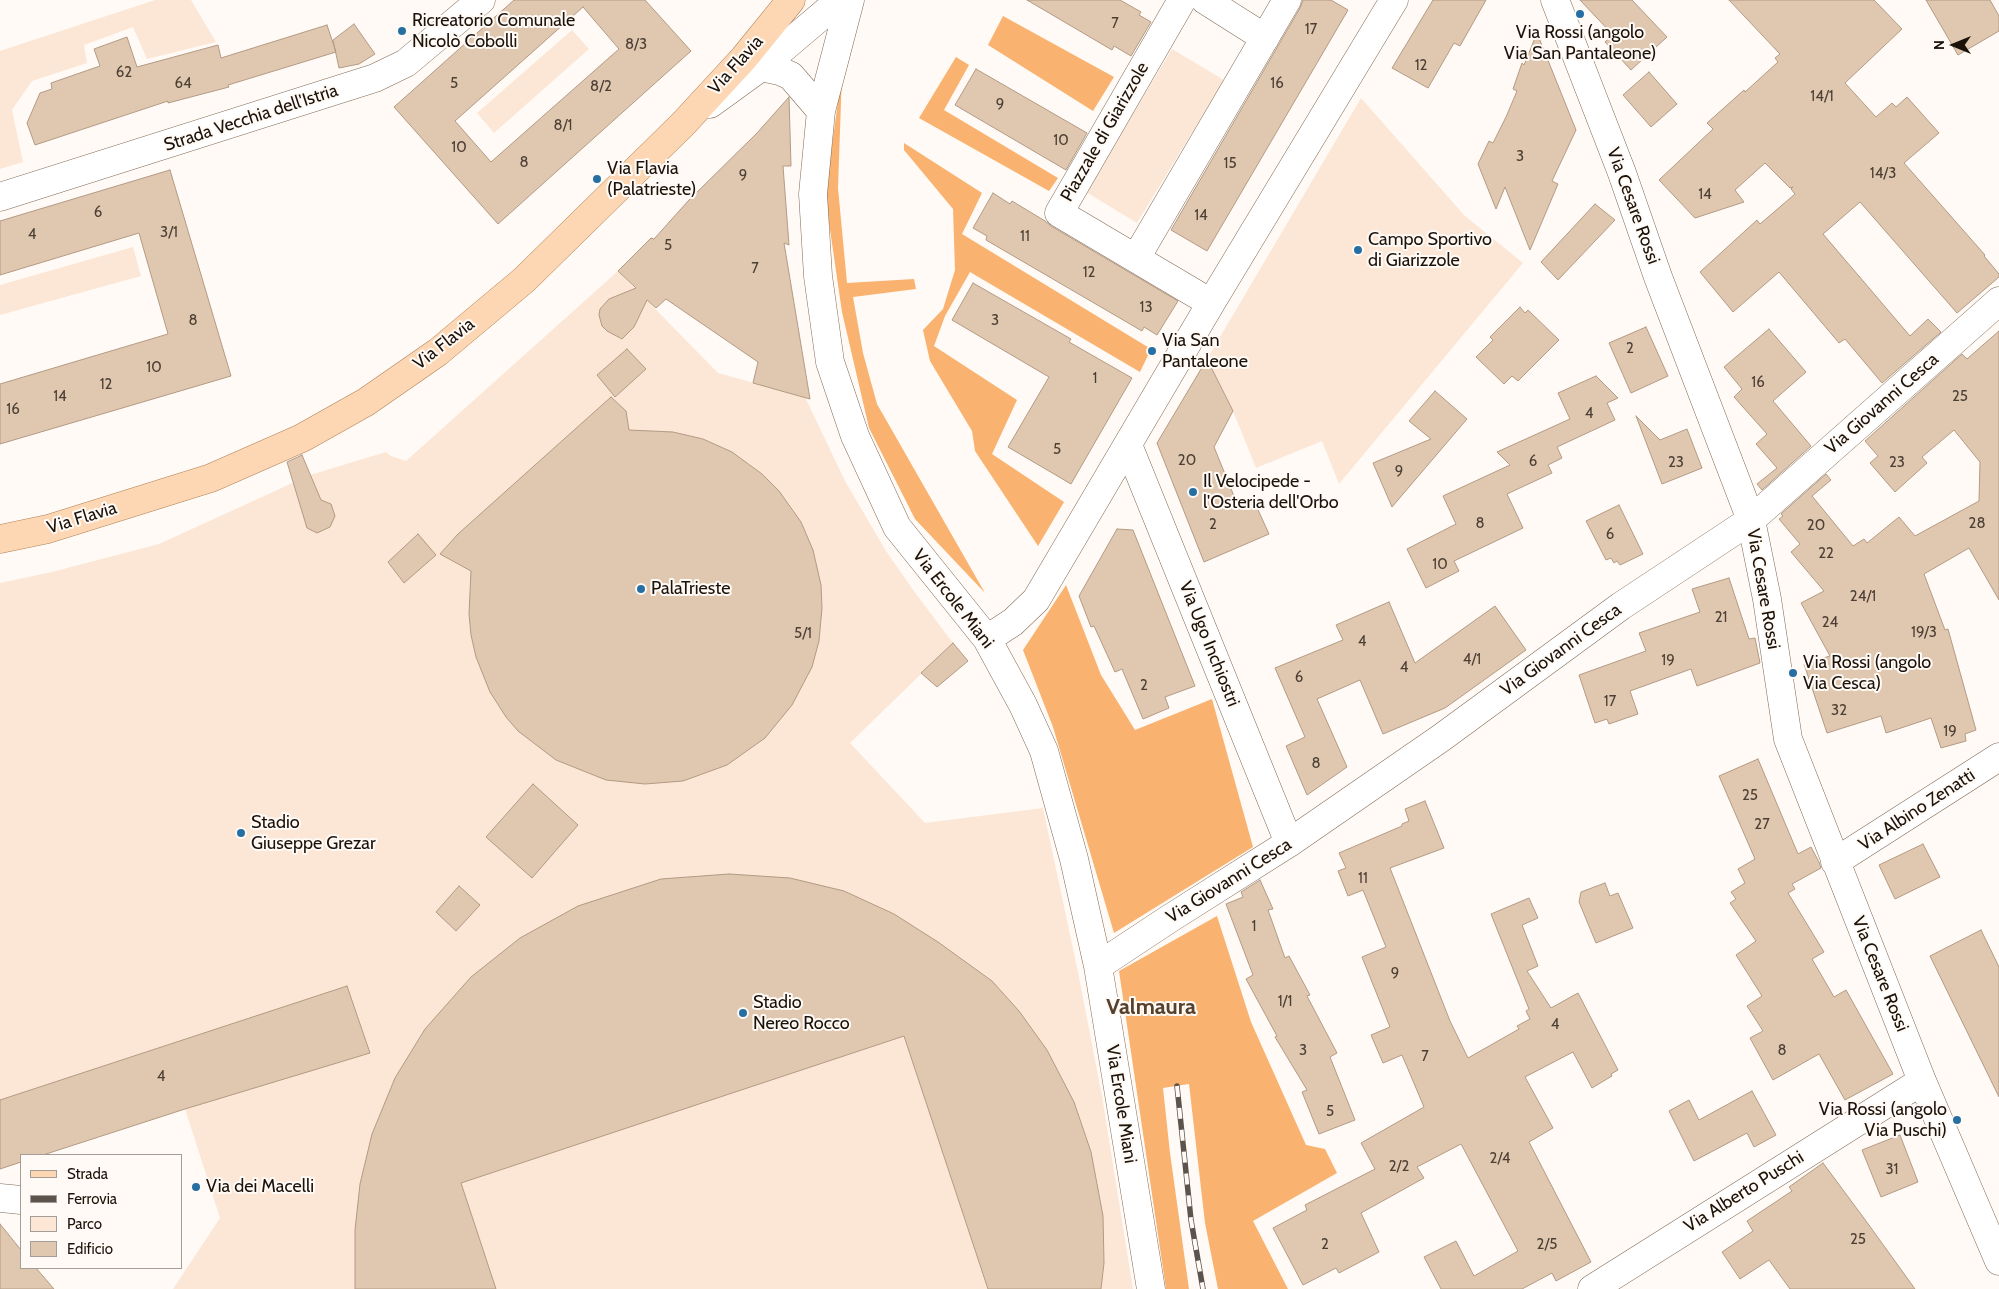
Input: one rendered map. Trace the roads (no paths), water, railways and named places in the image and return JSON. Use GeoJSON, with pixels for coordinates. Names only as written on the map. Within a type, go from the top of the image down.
{"type":"FeatureCollection","features":[{"type":"Feature","properties":{"kind":"main road","name":"Via Flavia"},"geometry":{"type":"LineString","coordinates":[[0,539],[48,529],[211,478],[302,438],[366,402],[438,352],[524,280],[683,124],[744,58],[791,0]]}},
{"type":"Feature","properties":{"kind":"street","name":"Strada Vecchia dell'Istria"},"geometry":{"type":"LineString","coordinates":[[0,197],[375,78],[406,63],[481,0]]}},
{"type":"Feature","properties":{"kind":"street"},"geometry":{"type":"LineString","coordinates":[[683,124],[761,67],[840,0]]}},
{"type":"Feature","properties":{"kind":"street","name":"Via Ercole Miani"},"geometry":{"type":"LineString","coordinates":[[850,0],[821,111],[813,194],[818,276],[830,362],[855,436],[897,527],[987,639],[1023,704],[1044,751],[1074,859],[1098,966],[1151,1289]]}},
{"type":"Feature","properties":{"kind":"street","name":"Piazzale di Giarizzole"},"geometry":{"type":"LineString","coordinates":[[1182,0],[1058,213],[1211,303]]}},
{"type":"Feature","properties":{"kind":"street"},"geometry":{"type":"LineString","coordinates":[[1205,0],[1265,38]]}},
{"type":"Feature","properties":{"kind":"street"},"geometry":{"type":"LineString","coordinates":[[1136,258],[1287,0]]}},
{"type":"Feature","properties":{"kind":"street"},"geometry":{"type":"LineString","coordinates":[[987,639],[1013,622],[1036,600],[1211,303],[1394,0]]}},
{"type":"Feature","properties":{"kind":"street","name":"Via Cesare Rossi"},"geometry":{"type":"LineString","coordinates":[[1555,0],[1622,173],[1658,277],[1751,520],[1767,599],[1788,739],[1922,1081],[1999,1261]]}},
{"type":"Feature","properties":{"kind":"street"},"geometry":{"type":"LineString","coordinates":[[761,67],[780,71],[790,76],[821,111]]}},
{"type":"Feature","properties":{"kind":"street","name":"Via Giovanni Cesca"},"geometry":{"type":"LineString","coordinates":[[1098,966],[1289,843],[1441,738],[1621,606],[1751,520],[1999,301]]}},
{"type":"Feature","properties":{"kind":"street","name":"Via Ugo Inchiostri"},"geometry":{"type":"LineString","coordinates":[[1128,445],[1289,843]]}},
{"type":"Feature","properties":{"kind":"street","name":"Via Albino Zenatti"},"geometry":{"type":"LineString","coordinates":[[1835,862],[1999,757]]}},
{"type":"Feature","properties":{"kind":"street","name":"Via Alberto Puschi"},"geometry":{"type":"LineString","coordinates":[[1592,1289],[1922,1081]]}},
{"type":"Feature","properties":{"kind":"street"},"geometry":{"type":"LineString","coordinates":[[0,1198],[20,1200]]}},
{"type":"Feature","properties":{"kind":"railway"},"geometry":{"type":"LineString","coordinates":[[1177,1086],[1191,1220],[1203,1289]]}},
{"type":"Feature","properties":{"kind":"place","name":"Via Rossi (angolo Via San Pantaleone)"},"geometry":{"type":"Point","coordinates":[1580,14]}},
{"type":"Feature","properties":{"kind":"place","name":"Ricreatorio Comunale Nicolò Cobolli"},"geometry":{"type":"Point","coordinates":[402,31]}},
{"type":"Feature","properties":{"kind":"place","name":"Via Flavia (Palatrieste)"},"geometry":{"type":"Point","coordinates":[597,179]}},
{"type":"Feature","properties":{"kind":"place","name":"Campo Sportivo di Giarizzole"},"geometry":{"type":"Point","coordinates":[1358,250]}},
{"type":"Feature","properties":{"kind":"place","name":"Via San Pantaleone"},"geometry":{"type":"Point","coordinates":[1152,351]}},
{"type":"Feature","properties":{"kind":"place","name":"Il Velocipede - l'Osteria dell'Orbo"},"geometry":{"type":"Point","coordinates":[1193,492]}},
{"type":"Feature","properties":{"kind":"place","name":"PalaTrieste"},"geometry":{"type":"Point","coordinates":[641,589]}},
{"type":"Feature","properties":{"kind":"place","name":"Via Rossi (angolo Via Cesca)"},"geometry":{"type":"Point","coordinates":[1793,673]}},
{"type":"Feature","properties":{"kind":"place","name":"Stadio Giuseppe Grezar"},"geometry":{"type":"Point","coordinates":[241,833]}},
{"type":"Feature","properties":{"kind":"place","name":"Stadio Nereo Rocco"},"geometry":{"type":"Point","coordinates":[743,1013]}},
{"type":"Feature","properties":{"kind":"place","name":"Via Rossi (angolo Via Puschi)"},"geometry":{"type":"Point","coordinates":[1957,1120]}},
{"type":"Feature","properties":{"kind":"place","name":"Via dei Macelli"},"geometry":{"type":"Point","coordinates":[196,1187]}},
{"type":"Feature","properties":{"kind":"district","name":"Valmaura"},"geometry":{"type":"Point","coordinates":[1151,1008]}}]}
